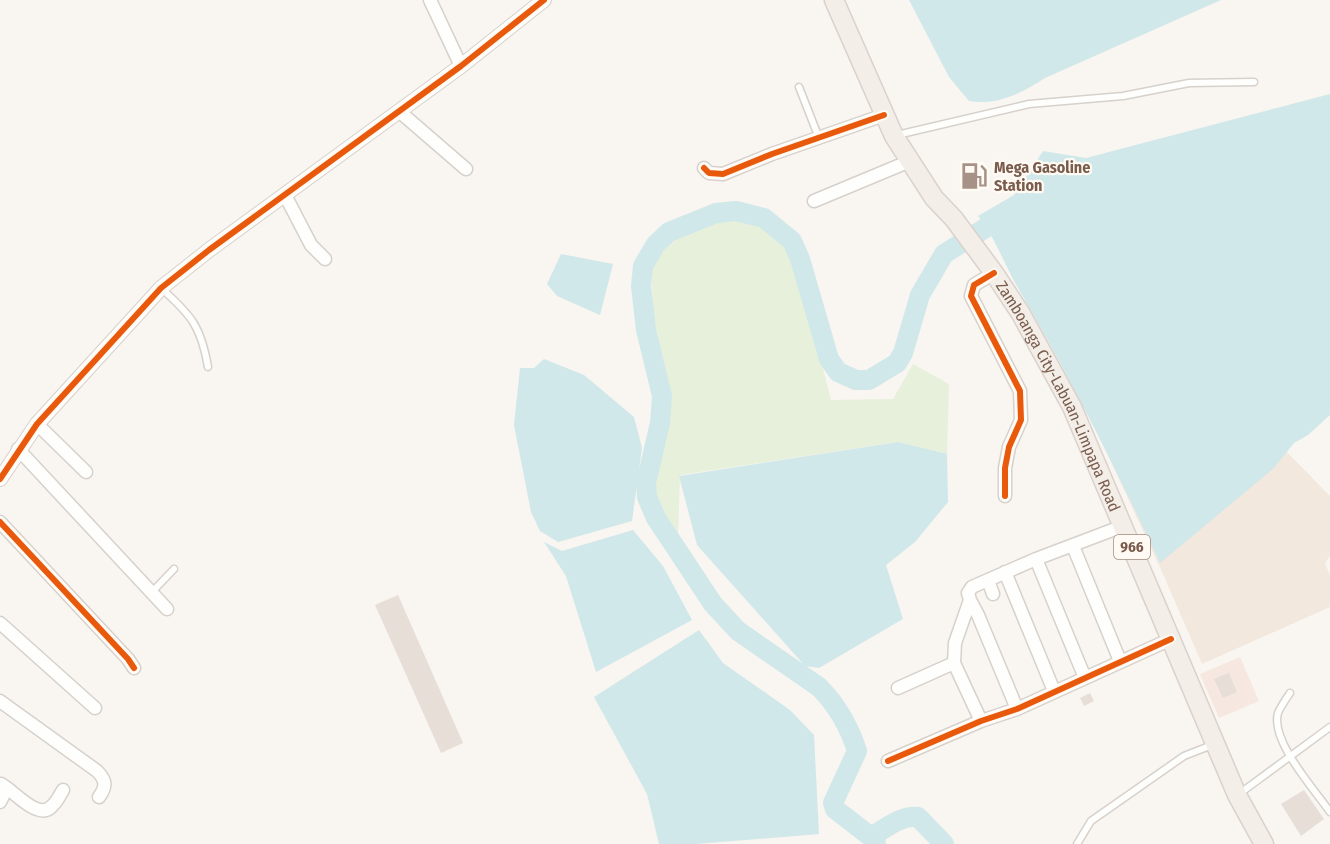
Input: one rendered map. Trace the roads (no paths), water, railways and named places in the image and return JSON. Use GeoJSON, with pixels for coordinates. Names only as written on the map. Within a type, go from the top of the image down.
{"type":"FeatureCollection","features":[{"type":"Feature","properties":{"kind":"main road","name":"Zamboanga City-Labuan-Limpapa Road"},"geometry":{"type":"LineString","coordinates":[[834,0],[894,136],[934,198],[954,219],[1026,323],[1072,408],[1236,795],[1264,844]]}},
{"type":"Feature","properties":{"kind":"street"},"geometry":{"type":"LineString","coordinates":[[430,0],[461,66]]}},
{"type":"Feature","properties":{"kind":"street"},"geometry":{"type":"LineString","coordinates":[[0,479],[18,449],[37,424],[161,288],[209,249],[400,112],[544,0]]}},
{"type":"Feature","properties":{"kind":"street"},"geometry":{"type":"LineString","coordinates":[[400,112],[466,169]]}},
{"type":"Feature","properties":{"kind":"street"},"geometry":{"type":"LineString","coordinates":[[704,168],[709,173],[723,174],[884,115]]}},
{"type":"Feature","properties":{"kind":"street"},"geometry":{"type":"LineString","coordinates":[[814,201],[910,161]]}},
{"type":"Feature","properties":{"kind":"street"},"geometry":{"type":"LineString","coordinates":[[285,195],[311,245],[326,259]]}},
{"type":"Feature","properties":{"kind":"street"},"geometry":{"type":"LineString","coordinates":[[988,266],[974,285],[971,296],[1020,391],[1021,420],[1009,447],[1005,468],[1005,496]]}},
{"type":"Feature","properties":{"kind":"street"},"geometry":{"type":"LineString","coordinates":[[37,424],[86,472]]}},
{"type":"Feature","properties":{"kind":"street"},"geometry":{"type":"LineString","coordinates":[[18,449],[167,609]]}},
{"type":"Feature","properties":{"kind":"street"},"geometry":{"type":"LineString","coordinates":[[0,522],[134,668]]}},
{"type":"Feature","properties":{"kind":"street"},"geometry":{"type":"LineString","coordinates":[[1017,709],[968,593],[972,587],[1005,572],[1123,526]]}},
{"type":"Feature","properties":{"kind":"street"},"geometry":{"type":"LineString","coordinates":[[1073,546],[1120,662]]}},
{"type":"Feature","properties":{"kind":"street"},"geometry":{"type":"LineString","coordinates":[[1036,559],[1085,678]]}},
{"type":"Feature","properties":{"kind":"street"},"geometry":{"type":"LineString","coordinates":[[1005,572],[1054,691]]}},
{"type":"Feature","properties":{"kind":"street"},"geometry":{"type":"LineString","coordinates":[[988,580],[993,594]]}},
{"type":"Feature","properties":{"kind":"street"},"geometry":{"type":"LineString","coordinates":[[970,600],[955,643],[954,663],[981,721]]}},
{"type":"Feature","properties":{"kind":"street"},"geometry":{"type":"LineString","coordinates":[[0,623],[95,708]]}},
{"type":"Feature","properties":{"kind":"street"},"geometry":{"type":"LineString","coordinates":[[888,761],[981,721],[996,718],[1017,709],[1171,639]]}},
{"type":"Feature","properties":{"kind":"street"},"geometry":{"type":"LineString","coordinates":[[898,688],[954,663]]}},
{"type":"Feature","properties":{"kind":"street"},"geometry":{"type":"LineString","coordinates":[[0,701],[101,775],[105,786],[99,797]]}},
{"type":"Feature","properties":{"kind":"street"},"geometry":{"type":"LineString","coordinates":[[0,802],[4,786],[38,810],[45,811],[52,807],[63,790]]}},
{"type":"Feature","properties":{"kind":"lane"},"geometry":{"type":"LineString","coordinates":[[894,136],[1029,104],[1123,96],[1189,83],[1254,82]]}},
{"type":"Feature","properties":{"kind":"lane"},"geometry":{"type":"LineString","coordinates":[[799,87],[819,139]]}},
{"type":"Feature","properties":{"kind":"lane"},"geometry":{"type":"LineString","coordinates":[[161,288],[184,309],[198,328],[208,367]]}},
{"type":"Feature","properties":{"kind":"lane"},"geometry":{"type":"LineString","coordinates":[[152,592],[174,569]]}},
{"type":"Feature","properties":{"kind":"lane"},"geometry":{"type":"LineString","coordinates":[[1290,693],[1278,715],[1279,732],[1290,756],[1330,812]]}},
{"type":"Feature","properties":{"kind":"lane"},"geometry":{"type":"LineString","coordinates":[[1236,795],[1330,727]]}},
{"type":"Feature","properties":{"kind":"lane"},"geometry":{"type":"LineString","coordinates":[[1077,844],[1091,821],[1184,756],[1215,743]]}},
{"type":"Feature","properties":{"kind":"water"},"geometry":{"type":"Polygon","coordinates":[[[909,0],[1221,0],[1045,78],[1009,97],[979,102],[969,101],[949,77],[909,0]]]}},
{"type":"Feature","properties":{"kind":"water"},"geometry":{"type":"Polygon","coordinates":[[[1330,94],[1330,415],[1308,435],[1294,443],[1273,469],[1160,563],[1074,389],[978,216],[1014,195],[1043,151],[1086,158],[1330,94]]]}},
{"type":"Feature","properties":{"kind":"water"},"geometry":{"type":"Polygon","coordinates":[[[561,254],[613,264],[600,315],[557,296],[547,284],[561,254]]]}},
{"type":"Feature","properties":{"kind":"water"},"geometry":{"type":"Polygon","coordinates":[[[544,359],[584,375],[634,417],[642,448],[632,521],[558,542],[540,531],[531,512],[514,425],[520,368],[534,368],[544,359]]]}},
{"type":"Feature","properties":{"kind":"water"},"geometry":{"type":"Polygon","coordinates":[[[898,442],[947,454],[948,502],[915,542],[886,565],[903,619],[819,668],[805,666],[697,545],[679,476],[898,442]]]}},
{"type":"Feature","properties":{"kind":"water"},"geometry":{"type":"Polygon","coordinates":[[[633,530],[663,566],[692,620],[596,672],[566,576],[544,542],[562,551],[633,530]]]}},
{"type":"Feature","properties":{"kind":"water"},"geometry":{"type":"Polygon","coordinates":[[[699,630],[723,663],[790,710],[814,735],[819,834],[696,844],[659,844],[647,794],[594,697],[699,630]]]}},
{"type":"Feature","properties":{"kind":"waterway"},"geometry":{"type":"LineString","coordinates":[[876,844],[871,837],[835,809],[833,803],[857,751],[837,709],[819,687],[738,631],[713,604],[656,518],[647,497],[646,483],[660,423],[662,396],[646,330],[641,286],[643,266],[656,244],[669,232],[716,213],[736,211],[764,218],[792,241],[800,259],[829,359],[838,372],[856,380],[869,380],[897,363],[903,353],[920,295],[944,254],[987,227]]}},
{"type":"Feature","properties":{"kind":"waterway"},"geometry":{"type":"LineString","coordinates":[[871,837],[900,820],[918,817],[944,844]]}},
{"type":"Feature","properties":{"kind":"place","name":"Mega Gasoline Station"},"geometry":{"type":"Point","coordinates":[974,176]}}]}
